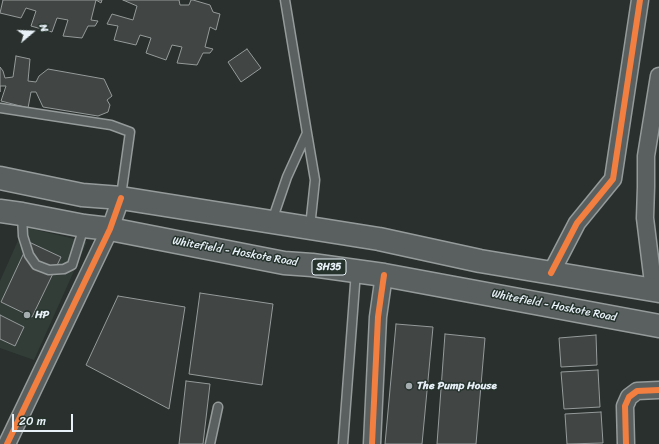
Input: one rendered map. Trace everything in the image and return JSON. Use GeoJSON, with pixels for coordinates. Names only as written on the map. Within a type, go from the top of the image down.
{"type":"FeatureCollection","features":[{"type":"Feature","properties":{"kind":"main road"},"geometry":{"type":"LineString","coordinates":[[0,178],[82,195],[121,198],[379,239],[480,261],[656,291]]}},
{"type":"Feature","properties":{"kind":"main road","name":"Whitefield - Hoskote Road"},"geometry":{"type":"LineString","coordinates":[[0,211],[284,263],[312,265],[384,275],[659,326]]}},
{"type":"Feature","properties":{"kind":"street"},"geometry":{"type":"LineString","coordinates":[[552,273],[577,223],[613,179],[640,0]]}},
{"type":"Feature","properties":{"kind":"street"},"geometry":{"type":"LineString","coordinates":[[656,291],[645,218],[646,156],[659,76]]}},
{"type":"Feature","properties":{"kind":"street"},"geometry":{"type":"LineString","coordinates":[[7,444],[110,230],[121,198]]}},
{"type":"Feature","properties":{"kind":"street"},"geometry":{"type":"LineString","coordinates":[[372,444],[378,317],[384,275]]}},
{"type":"Feature","properties":{"kind":"street"},"geometry":{"type":"LineString","coordinates":[[659,326],[659,337]]}},
{"type":"Feature","properties":{"kind":"street"},"geometry":{"type":"LineString","coordinates":[[626,444],[625,406],[629,397],[638,391],[659,390]]}},
{"type":"Feature","properties":{"kind":"lane"},"geometry":{"type":"LineString","coordinates":[[285,0],[315,180],[310,228]]}},
{"type":"Feature","properties":{"kind":"lane"},"geometry":{"type":"LineString","coordinates":[[0,108],[111,125],[130,132],[121,198]]}},
{"type":"Feature","properties":{"kind":"lane"},"geometry":{"type":"LineString","coordinates":[[272,222],[287,177],[306,133]]}},
{"type":"Feature","properties":{"kind":"lane"},"geometry":{"type":"LineString","coordinates":[[22,214],[24,236],[29,254],[36,265],[49,270],[64,269],[72,265],[84,226]]}},
{"type":"Feature","properties":{"kind":"lane"},"geometry":{"type":"LineString","coordinates":[[343,444],[356,271]]}},
{"type":"Feature","properties":{"kind":"lane"},"geometry":{"type":"LineString","coordinates":[[210,444],[218,407]]}},
{"type":"Feature","properties":{"kind":"shaded area","name":"HP"},"geometry":{"type":"Polygon","coordinates":[[[24,227],[87,242],[34,360],[0,348],[0,281],[24,227]]]}},
{"type":"Feature","properties":{"kind":"building"},"geometry":{"type":"Polygon","coordinates":[[[3,0],[96,0],[91,20],[98,21],[95,26],[88,26],[82,38],[63,36],[68,20],[57,18],[52,32],[31,26],[36,11],[26,8],[21,18],[0,13],[3,0]]]}},
{"type":"Feature","properties":{"kind":"building"},"geometry":{"type":"Polygon","coordinates":[[[123,0],[179,0],[180,5],[189,5],[191,0],[193,0],[210,5],[213,12],[220,14],[216,30],[210,27],[205,47],[213,49],[210,53],[203,53],[197,65],[177,63],[182,47],[172,45],[166,60],[146,53],[151,38],[140,35],[136,45],[114,40],[118,26],[107,24],[112,14],[133,20],[137,6],[123,0]]]}},
{"type":"Feature","properties":{"kind":"building"},"geometry":{"type":"Polygon","coordinates":[[[247,49],[261,68],[241,82],[228,62],[247,49]]]}},
{"type":"Feature","properties":{"kind":"building"},"geometry":{"type":"Polygon","coordinates":[[[16,56],[30,59],[28,81],[36,82],[39,76],[48,69],[104,79],[112,96],[107,100],[110,105],[108,112],[98,116],[43,107],[36,92],[31,92],[28,108],[1,101],[6,86],[0,86],[0,67],[5,78],[13,77],[16,56]]]}},
{"type":"Feature","properties":{"kind":"building"},"geometry":{"type":"Polygon","coordinates":[[[29,242],[61,257],[32,317],[1,302],[29,242]]]}},
{"type":"Feature","properties":{"kind":"building"},"geometry":{"type":"Polygon","coordinates":[[[200,293],[273,304],[262,385],[189,374],[200,293]]]}},
{"type":"Feature","properties":{"kind":"building"},"geometry":{"type":"Polygon","coordinates":[[[118,296],[185,307],[169,409],[86,365],[118,296]]]}},
{"type":"Feature","properties":{"kind":"building"},"geometry":{"type":"Polygon","coordinates":[[[0,315],[24,327],[15,346],[0,339],[0,315]]]}},
{"type":"Feature","properties":{"kind":"building","name":"The Pump House"},"geometry":{"type":"Polygon","coordinates":[[[396,324],[433,327],[422,444],[385,444],[396,324]]]}},
{"type":"Feature","properties":{"kind":"building"},"geometry":{"type":"Polygon","coordinates":[[[445,334],[485,338],[476,444],[437,444],[445,334]]]}},
{"type":"Feature","properties":{"kind":"building"},"geometry":{"type":"Polygon","coordinates":[[[596,335],[597,365],[561,367],[559,338],[596,335]]]}},
{"type":"Feature","properties":{"kind":"building"},"geometry":{"type":"Polygon","coordinates":[[[598,370],[600,407],[564,409],[561,372],[598,370]]]}},
{"type":"Feature","properties":{"kind":"building"},"geometry":{"type":"Polygon","coordinates":[[[186,381],[210,384],[203,444],[179,444],[186,381]]]}},
{"type":"Feature","properties":{"kind":"building"},"geometry":{"type":"Polygon","coordinates":[[[601,412],[603,443],[567,444],[565,414],[601,412]]]}},
{"type":"Feature","properties":{"kind":"cycle path"},"geometry":{"type":"LineString","coordinates":[[551,273],[577,223],[613,179],[640,0]]}},
{"type":"Feature","properties":{"kind":"cycle path"},"geometry":{"type":"LineString","coordinates":[[7,444],[110,229],[121,198]]}},
{"type":"Feature","properties":{"kind":"cycle path"},"geometry":{"type":"LineString","coordinates":[[372,444],[378,317],[384,275]]}},
{"type":"Feature","properties":{"kind":"cycle path"},"geometry":{"type":"LineString","coordinates":[[626,444],[625,406],[629,397],[637,391],[659,390]]}},
{"type":"Feature","properties":{"kind":"place","name":"HP"},"geometry":{"type":"Point","coordinates":[27,315]}},
{"type":"Feature","properties":{"kind":"place","name":"The Pump House"},"geometry":{"type":"Point","coordinates":[409,386]}}]}
